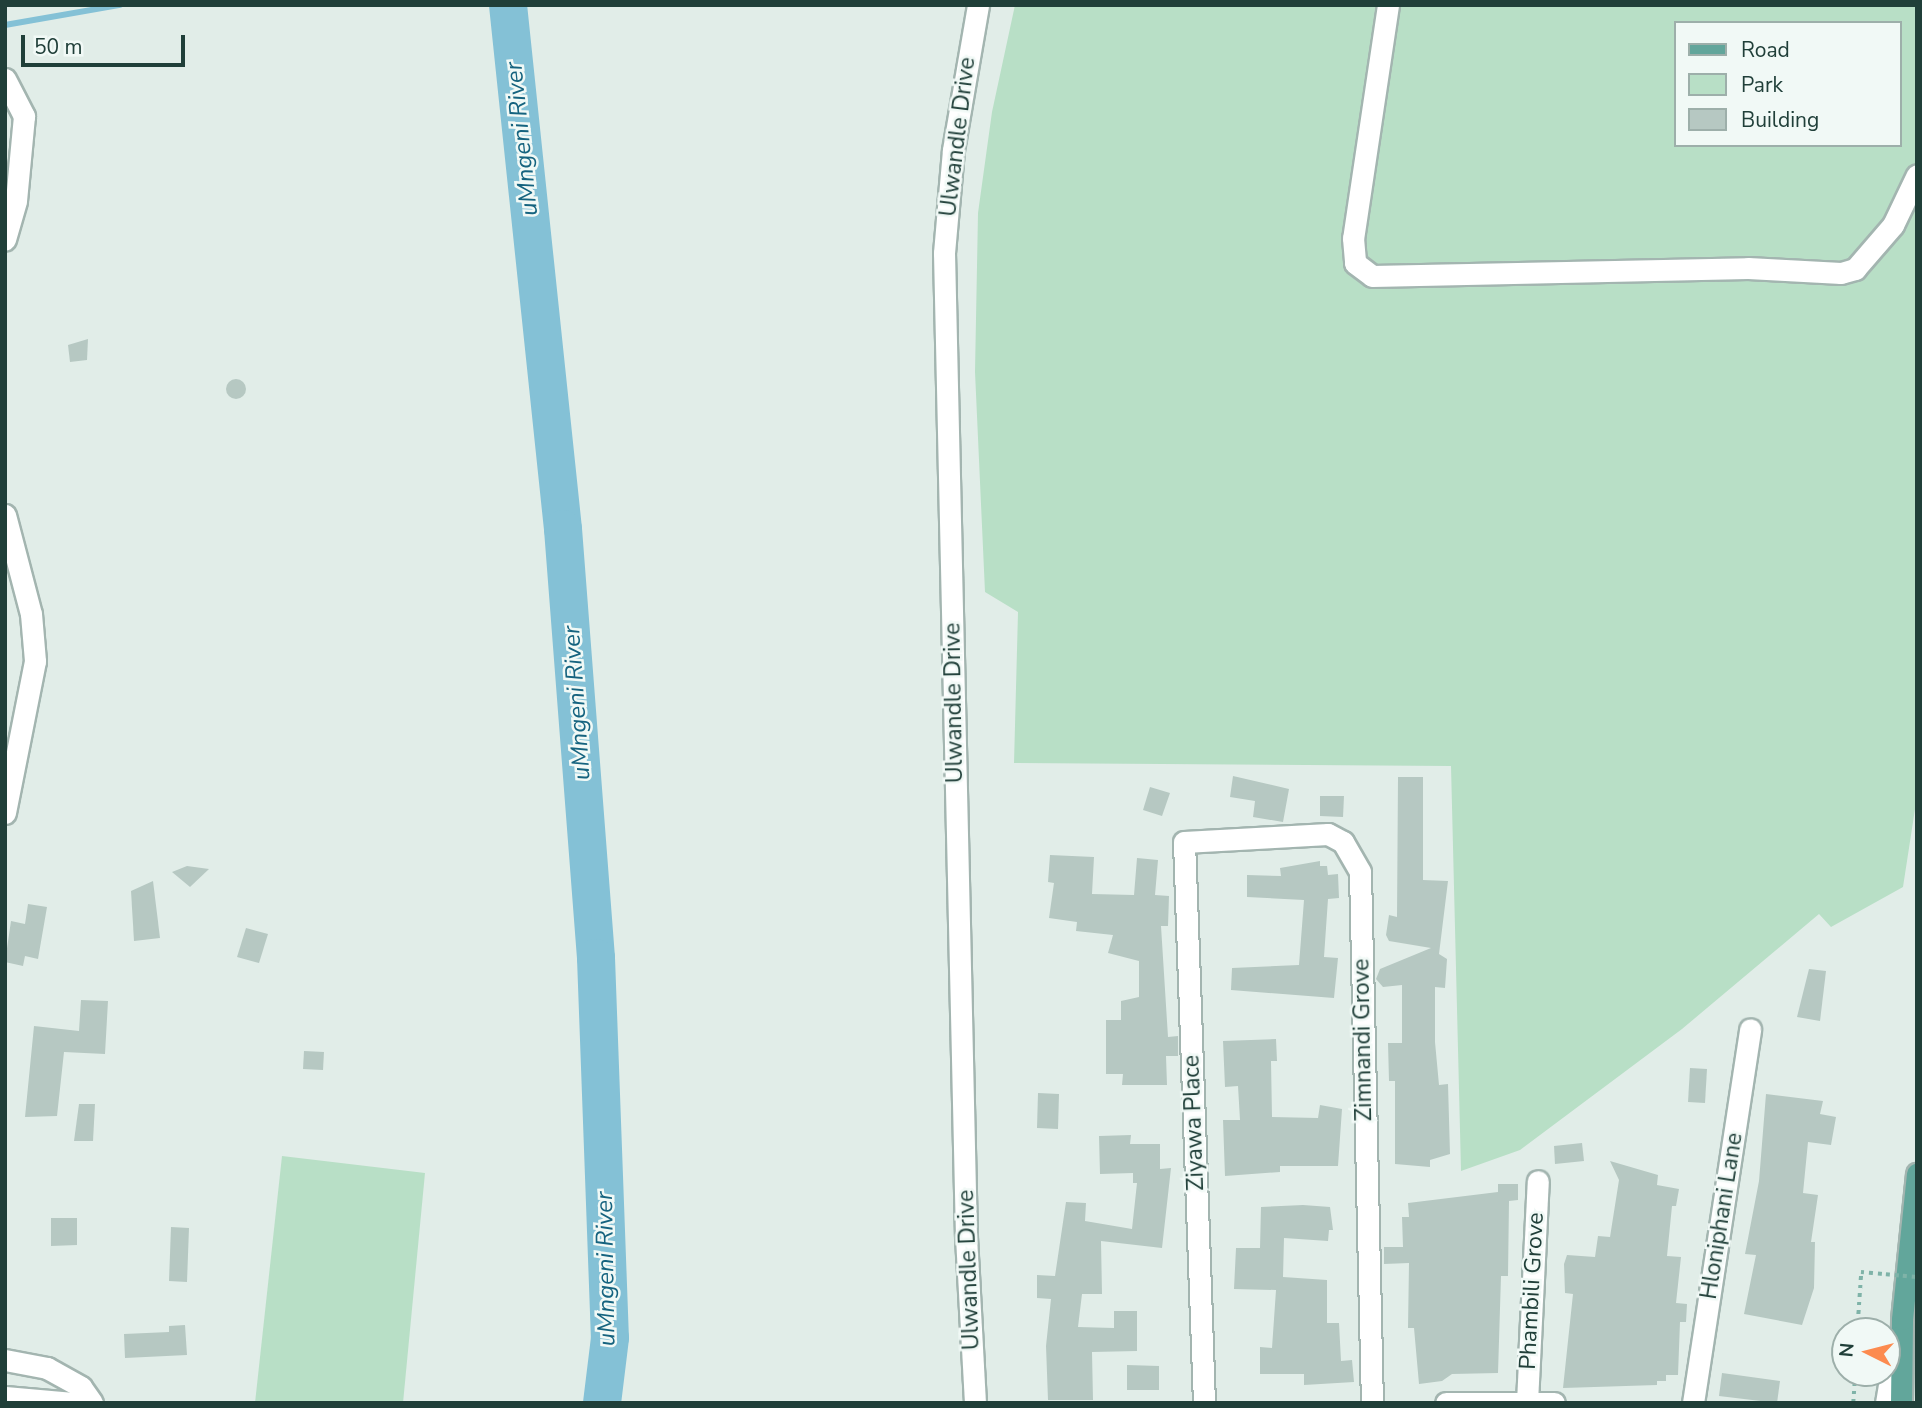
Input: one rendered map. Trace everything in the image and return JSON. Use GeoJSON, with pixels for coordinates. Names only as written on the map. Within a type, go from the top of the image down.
{"type":"FeatureCollection","features":[{"type":"Feature","properties":{"kind":"main road"},"geometry":{"type":"LineString","coordinates":[[1901,1403],[1902,1320],[1917,1174]]}},
{"type":"Feature","properties":{"kind":"street","name":"Ulwandle Drive"},"geometry":{"type":"LineString","coordinates":[[975,1403],[966,1237],[944,253],[953,150],[978,5]]}},
{"type":"Feature","properties":{"kind":"street"},"geometry":{"type":"LineString","coordinates":[[1388,5],[1353,238],[1355,263],[1372,276],[1748,268],[1841,272],[1855,269],[1893,225],[1917,175]]}},
{"type":"Feature","properties":{"kind":"street"},"geometry":{"type":"LineString","coordinates":[[5,79],[24,116],[16,201],[5,239]]}},
{"type":"Feature","properties":{"kind":"street"},"geometry":{"type":"LineString","coordinates":[[5,514],[31,614],[35,661],[5,813]]}},
{"type":"Feature","properties":{"kind":"street","name":"Zimnandi Grove"},"geometry":{"type":"LineString","coordinates":[[1184,842],[1328,834],[1343,842],[1360,872],[1372,1403]]}},
{"type":"Feature","properties":{"kind":"street","name":"Ziyawa Place"},"geometry":{"type":"LineString","coordinates":[[1184,842],[1204,1403]]}},
{"type":"Feature","properties":{"kind":"street","name":"Hloniphani Lane"},"geometry":{"type":"LineString","coordinates":[[1693,1403],[1749,1029]]}},
{"type":"Feature","properties":{"kind":"street","name":"Phambili Grove"},"geometry":{"type":"LineString","coordinates":[[1527,1402],[1538,1181]]}},
{"type":"Feature","properties":{"kind":"street"},"geometry":{"type":"LineString","coordinates":[[1886,1403],[1902,1320]]}},
{"type":"Feature","properties":{"kind":"street"},"geometry":{"type":"LineString","coordinates":[[5,1360],[47,1368],[81,1387],[92,1403]]}},
{"type":"Feature","properties":{"kind":"street"},"geometry":{"type":"LineString","coordinates":[[5,1397],[73,1403]]}},
{"type":"Feature","properties":{"kind":"street"},"geometry":{"type":"LineString","coordinates":[[1446,1403],[1554,1403]]}},
{"type":"Feature","properties":{"kind":"path"},"geometry":{"type":"LineString","coordinates":[[1858,1317],[1861,1272],[1917,1277]]}},
{"type":"Feature","properties":{"kind":"green space"},"geometry":{"type":"Polygon","coordinates":[[[1015,5],[1917,5],[1917,796],[1903,887],[1831,927],[1819,914],[1682,1029],[1520,1150],[1461,1171],[1451,766],[1014,763],[1018,612],[985,592],[975,372],[978,213],[992,112],[1015,5]]]}},
{"type":"Feature","properties":{"kind":"green space"},"geometry":{"type":"Polygon","coordinates":[[[282,1156],[425,1173],[403,1403],[255,1403],[282,1156]]]}},
{"type":"Feature","properties":{"kind":"building"},"geometry":{"type":"Polygon","coordinates":[[[88,339],[87,360],[70,362],[68,345],[88,339]]]}},
{"type":"Feature","properties":{"kind":"building"},"geometry":{"type":"Polygon","coordinates":[[[236,379],[243,382],[246,389],[243,396],[236,399],[229,396],[226,389],[229,382],[236,379]]]}},
{"type":"Feature","properties":{"kind":"building"},"geometry":{"type":"Polygon","coordinates":[[[1233,776],[1289,789],[1283,822],[1253,817],[1255,801],[1230,797],[1233,776]]]}},
{"type":"Feature","properties":{"kind":"building"},"geometry":{"type":"Polygon","coordinates":[[[1398,777],[1423,777],[1423,880],[1448,881],[1439,954],[1447,959],[1445,988],[1435,987],[1435,1042],[1439,1085],[1448,1084],[1450,1154],[1430,1160],[1430,1167],[1395,1164],[1395,1081],[1389,1081],[1388,1043],[1402,1043],[1402,985],[1383,987],[1376,979],[1380,969],[1431,948],[1389,941],[1386,935],[1389,915],[1397,917],[1398,777]]]}},
{"type":"Feature","properties":{"kind":"building"},"geometry":{"type":"Polygon","coordinates":[[[1150,787],[1170,793],[1162,816],[1143,810],[1150,787]]]}},
{"type":"Feature","properties":{"kind":"building"},"geometry":{"type":"Polygon","coordinates":[[[1320,796],[1344,796],[1343,817],[1320,816],[1320,796]]]}},
{"type":"Feature","properties":{"kind":"building"},"geometry":{"type":"Polygon","coordinates":[[[1050,855],[1094,857],[1092,894],[1134,895],[1137,858],[1158,860],[1155,895],[1169,896],[1168,926],[1161,926],[1168,1037],[1178,1036],[1178,1056],[1166,1056],[1167,1085],[1122,1085],[1123,1074],[1106,1074],[1106,1020],[1121,1020],[1121,1001],[1139,997],[1139,961],[1108,953],[1113,935],[1076,931],[1077,922],[1049,918],[1054,883],[1048,882],[1050,855]]]}},
{"type":"Feature","properties":{"kind":"building"},"geometry":{"type":"Polygon","coordinates":[[[1320,861],[1320,866],[1327,866],[1328,875],[1338,874],[1339,898],[1328,899],[1324,957],[1338,958],[1334,998],[1231,990],[1232,968],[1299,965],[1304,900],[1247,897],[1247,875],[1281,876],[1280,868],[1320,861]]]}},
{"type":"Feature","properties":{"kind":"building"},"geometry":{"type":"Polygon","coordinates":[[[187,866],[209,869],[190,887],[172,872],[187,866]]]}},
{"type":"Feature","properties":{"kind":"building"},"geometry":{"type":"Polygon","coordinates":[[[153,881],[160,938],[134,941],[131,891],[153,881]]]}},
{"type":"Feature","properties":{"kind":"building"},"geometry":{"type":"Polygon","coordinates":[[[28,904],[47,907],[38,959],[25,956],[23,966],[5,962],[11,921],[25,924],[28,904]]]}},
{"type":"Feature","properties":{"kind":"building"},"geometry":{"type":"Polygon","coordinates":[[[246,928],[268,934],[259,963],[237,957],[246,928]]]}},
{"type":"Feature","properties":{"kind":"building"},"geometry":{"type":"Polygon","coordinates":[[[1809,969],[1826,971],[1820,1021],[1797,1017],[1809,969]]]}},
{"type":"Feature","properties":{"kind":"building"},"geometry":{"type":"Polygon","coordinates":[[[81,1000],[108,1001],[105,1054],[64,1052],[57,1116],[25,1117],[34,1026],[79,1031],[81,1000]]]}},
{"type":"Feature","properties":{"kind":"building"},"geometry":{"type":"Polygon","coordinates":[[[1276,1039],[1277,1061],[1271,1061],[1272,1117],[1318,1118],[1320,1105],[1342,1109],[1338,1166],[1280,1166],[1280,1172],[1225,1176],[1223,1120],[1240,1120],[1238,1086],[1225,1087],[1223,1041],[1276,1039]]]}},
{"type":"Feature","properties":{"kind":"building"},"geometry":{"type":"Polygon","coordinates":[[[304,1051],[324,1052],[323,1070],[303,1069],[304,1051]]]}},
{"type":"Feature","properties":{"kind":"building"},"geometry":{"type":"Polygon","coordinates":[[[1690,1068],[1707,1069],[1705,1103],[1688,1102],[1690,1068]]]}},
{"type":"Feature","properties":{"kind":"building"},"geometry":{"type":"Polygon","coordinates":[[[1038,1093],[1059,1094],[1058,1129],[1037,1128],[1038,1093]]]}},
{"type":"Feature","properties":{"kind":"building"},"geometry":{"type":"Polygon","coordinates":[[[1766,1094],[1823,1101],[1820,1114],[1836,1117],[1831,1145],[1808,1142],[1803,1193],[1818,1195],[1811,1242],[1815,1242],[1814,1288],[1802,1325],[1744,1314],[1756,1255],[1745,1254],[1759,1181],[1766,1094]]]}},
{"type":"Feature","properties":{"kind":"building"},"geometry":{"type":"Polygon","coordinates":[[[79,1104],[95,1104],[93,1141],[74,1141],[79,1104]]]}},
{"type":"Feature","properties":{"kind":"building"},"geometry":{"type":"Polygon","coordinates":[[[1131,1135],[1130,1144],[1160,1144],[1160,1169],[1171,1168],[1162,1248],[1101,1241],[1102,1294],[1082,1294],[1078,1327],[1114,1328],[1114,1311],[1137,1311],[1137,1351],[1092,1352],[1093,1400],[1048,1400],[1046,1346],[1051,1299],[1037,1298],[1037,1275],[1055,1276],[1066,1202],[1086,1203],[1085,1221],[1132,1229],[1137,1183],[1133,1183],[1133,1173],[1100,1174],[1099,1136],[1131,1135]]]}},
{"type":"Feature","properties":{"kind":"building"},"geometry":{"type":"Polygon","coordinates":[[[1582,1143],[1584,1161],[1555,1164],[1554,1146],[1582,1143]]]}},
{"type":"Feature","properties":{"kind":"building"},"geometry":{"type":"Polygon","coordinates":[[[1610,1161],[1658,1175],[1657,1185],[1679,1189],[1676,1206],[1672,1206],[1667,1256],[1681,1257],[1676,1303],[1687,1304],[1686,1322],[1680,1322],[1678,1375],[1666,1375],[1666,1381],[1657,1381],[1657,1385],[1563,1388],[1573,1294],[1565,1293],[1564,1264],[1567,1255],[1595,1257],[1598,1236],[1610,1237],[1619,1180],[1610,1161]]]}},
{"type":"Feature","properties":{"kind":"building"},"geometry":{"type":"Polygon","coordinates":[[[1498,1184],[1518,1184],[1518,1200],[1509,1201],[1508,1276],[1501,1276],[1498,1373],[1452,1374],[1442,1381],[1419,1384],[1414,1328],[1408,1328],[1409,1263],[1384,1264],[1384,1247],[1403,1247],[1402,1217],[1409,1217],[1408,1203],[1498,1192],[1498,1184]]]}},
{"type":"Feature","properties":{"kind":"building"},"geometry":{"type":"Polygon","coordinates":[[[1261,1207],[1330,1207],[1333,1230],[1329,1230],[1328,1241],[1284,1238],[1283,1277],[1327,1280],[1327,1323],[1339,1323],[1341,1361],[1352,1360],[1354,1382],[1304,1385],[1304,1374],[1260,1374],[1260,1347],[1272,1348],[1276,1290],[1234,1289],[1236,1248],[1260,1248],[1261,1207]]]}},
{"type":"Feature","properties":{"kind":"building"},"geometry":{"type":"Polygon","coordinates":[[[51,1218],[77,1218],[77,1245],[51,1246],[51,1218]]]}},
{"type":"Feature","properties":{"kind":"building"},"geometry":{"type":"Polygon","coordinates":[[[171,1227],[189,1228],[187,1282],[169,1281],[171,1227]]]}},
{"type":"Feature","properties":{"kind":"building"},"geometry":{"type":"Polygon","coordinates":[[[185,1325],[187,1355],[125,1358],[124,1334],[169,1332],[169,1326],[185,1325]]]}},
{"type":"Feature","properties":{"kind":"building"},"geometry":{"type":"Polygon","coordinates":[[[1127,1365],[1159,1366],[1159,1390],[1127,1390],[1127,1365]]]}},
{"type":"Feature","properties":{"kind":"building"},"geometry":{"type":"Polygon","coordinates":[[[1722,1373],[1780,1381],[1777,1403],[1719,1396],[1722,1373]]]}},
{"type":"Feature","properties":{"kind":"waterway"},"geometry":{"type":"LineString","coordinates":[[5,25],[120,5]]}},
{"type":"Feature","properties":{"kind":"waterway","name":"uMngeni River"},"geometry":{"type":"LineString","coordinates":[[508,5],[563,529],[596,958],[610,1338],[602,1403]]}}]}
